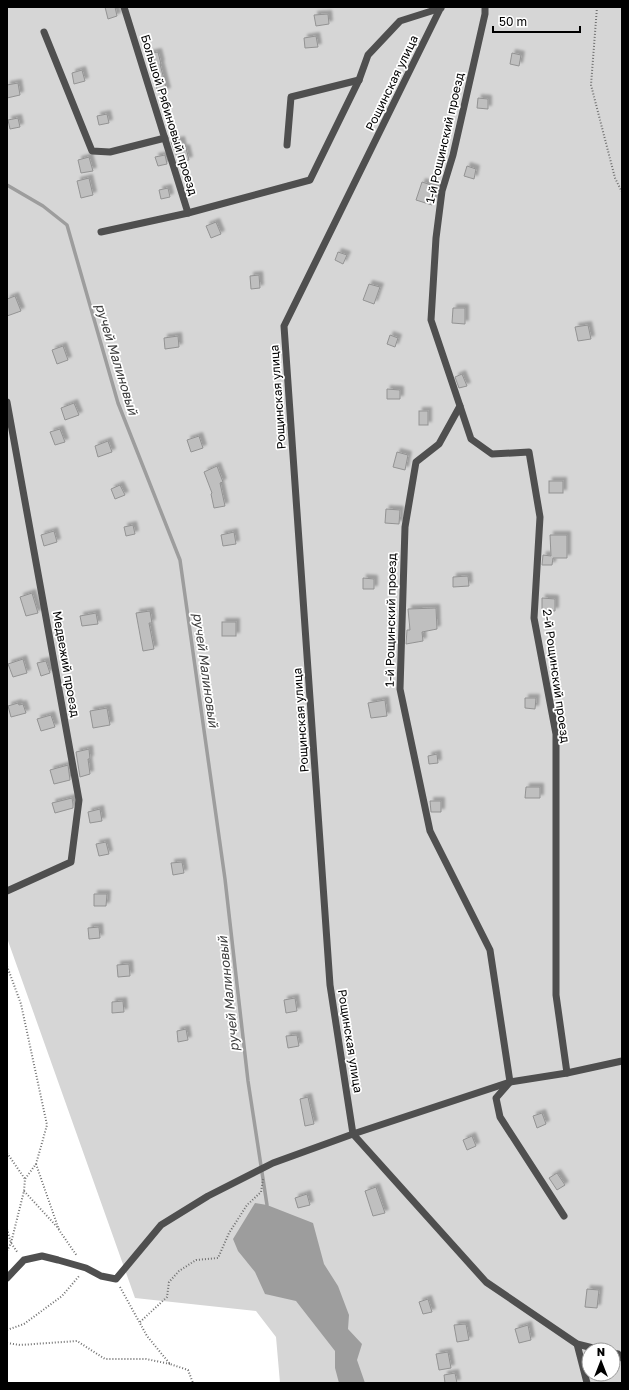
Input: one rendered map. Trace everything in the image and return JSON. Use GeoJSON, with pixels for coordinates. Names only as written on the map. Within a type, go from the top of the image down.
{"type":"FeatureCollection","features":[{"type":"Feature","properties":{"kind":"lane","name":"Большой Рябиновый проезд"},"geometry":{"type":"LineString","coordinates":[[124,7],[165,138],[169,156],[188,213],[310,180],[359,80],[368,55],[400,21],[441,8]]}},
{"type":"Feature","properties":{"kind":"lane","name":"1-й Рощинский проезд"},"geometry":{"type":"LineString","coordinates":[[485,7],[485,14],[454,155],[442,191],[436,238],[431,320],[460,406],[439,444],[416,462],[405,527],[400,688],[430,832],[490,950],[510,1082]]}},
{"type":"Feature","properties":{"kind":"lane","name":"Рощинская улица"},"geometry":{"type":"LineString","coordinates":[[353,1134],[330,985],[284,326],[441,8]]}},
{"type":"Feature","properties":{"kind":"lane"},"geometry":{"type":"LineString","coordinates":[[44,32],[92,151],[110,152],[165,138]]}},
{"type":"Feature","properties":{"kind":"lane"},"geometry":{"type":"LineString","coordinates":[[286,144],[291,96],[359,80]]}},
{"type":"Feature","properties":{"kind":"lane"},"geometry":{"type":"LineString","coordinates":[[101,232],[188,213]]}},
{"type":"Feature","properties":{"kind":"lane","name":"Медвежий проезд"},"geometry":{"type":"LineString","coordinates":[[7,402],[79,800],[71,862],[7,891]]}},
{"type":"Feature","properties":{"kind":"lane","name":"2-й Рощинский проезд"},"geometry":{"type":"LineString","coordinates":[[460,406],[471,439],[492,454],[529,452],[539,510],[540,517],[534,618],[556,734],[556,995],[567,1073]]}},
{"type":"Feature","properties":{"kind":"lane"},"geometry":{"type":"LineString","coordinates":[[7,1278],[24,1260],[42,1256],[86,1268],[101,1276],[116,1279],[161,1225],[208,1196],[273,1163],[353,1134],[510,1082],[567,1073],[622,1061]]}},
{"type":"Feature","properties":{"kind":"lane"},"geometry":{"type":"LineString","coordinates":[[510,1082],[496,1098],[500,1117],[564,1216]]}},
{"type":"Feature","properties":{"kind":"lane"},"geometry":{"type":"LineString","coordinates":[[353,1134],[486,1282],[577,1344],[581,1345]]}},
{"type":"Feature","properties":{"kind":"lane"},"geometry":{"type":"LineString","coordinates":[[577,1344],[587,1383]]}},
{"type":"Feature","properties":{"kind":"path"},"geometry":{"type":"LineString","coordinates":[[597,7],[591,85],[615,178],[622,192]]}},
{"type":"Feature","properties":{"kind":"path"},"geometry":{"type":"LineString","coordinates":[[7,966],[21,1004],[47,1125],[36,1164],[25,1179],[24,1191],[11,1243],[7,1251]]}},
{"type":"Feature","properties":{"kind":"path"},"geometry":{"type":"LineString","coordinates":[[7,1154],[25,1179]]}},
{"type":"Feature","properties":{"kind":"path"},"geometry":{"type":"LineString","coordinates":[[140,1322],[167,1297],[169,1282],[179,1271],[196,1260],[218,1258],[232,1228],[247,1205],[261,1192],[264,1174],[273,1163]]}},
{"type":"Feature","properties":{"kind":"path"},"geometry":{"type":"LineString","coordinates":[[36,1164],[59,1230]]}},
{"type":"Feature","properties":{"kind":"path"},"geometry":{"type":"LineString","coordinates":[[7,1330],[24,1324],[62,1296],[86,1268],[59,1230],[24,1191]]}},
{"type":"Feature","properties":{"kind":"path"},"geometry":{"type":"LineString","coordinates":[[7,1229],[15,1251],[24,1260]]}},
{"type":"Feature","properties":{"kind":"path"},"geometry":{"type":"LineString","coordinates":[[116,1279],[147,1336],[170,1364]]}},
{"type":"Feature","properties":{"kind":"path"},"geometry":{"type":"LineString","coordinates":[[7,1343],[20,1345],[77,1342],[104,1359],[146,1359],[170,1364],[188,1370],[193,1383]]}},
{"type":"Feature","properties":{"kind":"shaded area"},"geometry":{"type":"Polygon","coordinates":[[[7,7],[622,7],[622,1383],[280,1383],[276,1337],[256,1311],[135,1298],[7,938],[7,7]]]}},
{"type":"Feature","properties":{"kind":"shaded area"},"geometry":{"type":"Polygon","coordinates":[[[255,1203],[267,1205],[313,1223],[324,1264],[338,1286],[349,1315],[348,1329],[362,1344],[357,1360],[365,1383],[339,1383],[335,1368],[335,1351],[296,1301],[265,1294],[255,1272],[238,1251],[233,1239],[255,1203]]]}},
{"type":"Feature","properties":{"kind":"building"},"geometry":{"type":"Polygon","coordinates":[[[105,7],[115,7],[117,16],[108,19],[105,7]]]}},
{"type":"Feature","properties":{"kind":"building"},"geometry":{"type":"Polygon","coordinates":[[[328,14],[329,24],[316,26],[314,15],[328,14]]]}},
{"type":"Feature","properties":{"kind":"building"},"geometry":{"type":"Polygon","coordinates":[[[316,36],[318,47],[305,48],[304,38],[316,36]]]}},
{"type":"Feature","properties":{"kind":"building"},"geometry":{"type":"Polygon","coordinates":[[[158,52],[167,91],[158,93],[148,54],[158,52]]]}},
{"type":"Feature","properties":{"kind":"building"},"geometry":{"type":"Polygon","coordinates":[[[512,53],[521,55],[519,66],[510,64],[512,53]]]}},
{"type":"Feature","properties":{"kind":"building"},"geometry":{"type":"Polygon","coordinates":[[[82,70],[85,81],[74,84],[72,73],[82,70]]]}},
{"type":"Feature","properties":{"kind":"building"},"geometry":{"type":"Polygon","coordinates":[[[18,83],[20,95],[7,98],[7,85],[18,83]]]}},
{"type":"Feature","properties":{"kind":"building"},"geometry":{"type":"Polygon","coordinates":[[[478,98],[488,99],[488,109],[477,108],[478,98]]]}},
{"type":"Feature","properties":{"kind":"building"},"geometry":{"type":"Polygon","coordinates":[[[107,114],[109,123],[99,125],[97,116],[107,114]]]}},
{"type":"Feature","properties":{"kind":"building"},"geometry":{"type":"Polygon","coordinates":[[[18,118],[20,127],[10,129],[8,120],[18,118]]]}},
{"type":"Feature","properties":{"kind":"building"},"geometry":{"type":"Polygon","coordinates":[[[181,140],[183,149],[186,148],[189,160],[179,162],[171,142],[181,140]]]}},
{"type":"Feature","properties":{"kind":"building"},"geometry":{"type":"Polygon","coordinates":[[[165,155],[167,164],[158,166],[155,157],[165,155]]]}},
{"type":"Feature","properties":{"kind":"building"},"geometry":{"type":"Polygon","coordinates":[[[89,157],[93,171],[81,173],[78,160],[89,157]]]}},
{"type":"Feature","properties":{"kind":"building"},"geometry":{"type":"Polygon","coordinates":[[[467,166],[476,169],[474,179],[464,176],[467,166]]]}},
{"type":"Feature","properties":{"kind":"building"},"geometry":{"type":"Polygon","coordinates":[[[89,178],[93,195],[81,198],[77,181],[89,178]]]}},
{"type":"Feature","properties":{"kind":"building"},"geometry":{"type":"Polygon","coordinates":[[[422,182],[438,187],[432,205],[416,200],[422,182]]]}},
{"type":"Feature","properties":{"kind":"building"},"geometry":{"type":"Polygon","coordinates":[[[168,188],[170,197],[161,199],[159,190],[168,188]]]}},
{"type":"Feature","properties":{"kind":"building"},"geometry":{"type":"Polygon","coordinates":[[[216,222],[221,234],[211,238],[206,226],[216,222]]]}},
{"type":"Feature","properties":{"kind":"building"},"geometry":{"type":"Polygon","coordinates":[[[338,252],[347,255],[343,264],[335,260],[338,252]]]}},
{"type":"Feature","properties":{"kind":"building"},"geometry":{"type":"Polygon","coordinates":[[[259,275],[260,288],[251,289],[250,276],[259,275]]]}},
{"type":"Feature","properties":{"kind":"building"},"geometry":{"type":"Polygon","coordinates":[[[369,284],[380,287],[374,304],[363,300],[369,284]]]}},
{"type":"Feature","properties":{"kind":"building"},"geometry":{"type":"Polygon","coordinates":[[[15,296],[21,311],[7,316],[7,299],[15,296]]]}},
{"type":"Feature","properties":{"kind":"building"},"geometry":{"type":"Polygon","coordinates":[[[453,308],[465,308],[465,324],[452,323],[453,308]]]}},
{"type":"Feature","properties":{"kind":"building"},"geometry":{"type":"Polygon","coordinates":[[[588,325],[591,339],[578,341],[575,327],[588,325]]]}},
{"type":"Feature","properties":{"kind":"building"},"geometry":{"type":"Polygon","coordinates":[[[390,335],[398,338],[395,347],[387,344],[390,335]]]}},
{"type":"Feature","properties":{"kind":"building"},"geometry":{"type":"Polygon","coordinates":[[[178,336],[179,347],[165,349],[164,338],[178,336]]]}},
{"type":"Feature","properties":{"kind":"building"},"geometry":{"type":"Polygon","coordinates":[[[63,346],[68,360],[57,364],[52,350],[63,346]]]}},
{"type":"Feature","properties":{"kind":"building"},"geometry":{"type":"Polygon","coordinates":[[[462,374],[467,386],[459,388],[455,377],[462,374]]]}},
{"type":"Feature","properties":{"kind":"building"},"geometry":{"type":"Polygon","coordinates":[[[387,389],[400,390],[400,399],[387,399],[387,389]]]}},
{"type":"Feature","properties":{"kind":"building"},"geometry":{"type":"Polygon","coordinates":[[[74,403],[79,415],[65,420],[61,408],[74,403]]]}},
{"type":"Feature","properties":{"kind":"building"},"geometry":{"type":"Polygon","coordinates":[[[419,411],[428,411],[428,425],[419,425],[419,411]]]}},
{"type":"Feature","properties":{"kind":"building"},"geometry":{"type":"Polygon","coordinates":[[[60,429],[65,442],[55,445],[50,432],[60,429]]]}},
{"type":"Feature","properties":{"kind":"building"},"geometry":{"type":"Polygon","coordinates":[[[199,436],[203,448],[191,452],[187,440],[199,436]]]}},
{"type":"Feature","properties":{"kind":"building"},"geometry":{"type":"Polygon","coordinates":[[[108,441],[112,452],[98,457],[95,446],[108,441]]]}},
{"type":"Feature","properties":{"kind":"building"},"geometry":{"type":"Polygon","coordinates":[[[397,452],[408,455],[405,470],[393,467],[397,452]]]}},
{"type":"Feature","properties":{"kind":"building"},"geometry":{"type":"Polygon","coordinates":[[[217,466],[223,482],[220,483],[225,506],[214,508],[212,493],[204,472],[217,466]]]}},
{"type":"Feature","properties":{"kind":"building"},"geometry":{"type":"Polygon","coordinates":[[[549,481],[563,481],[563,493],[549,493],[549,481]]]}},
{"type":"Feature","properties":{"kind":"building"},"geometry":{"type":"Polygon","coordinates":[[[120,485],[125,495],[115,499],[111,489],[120,485]]]}},
{"type":"Feature","properties":{"kind":"building"},"geometry":{"type":"Polygon","coordinates":[[[386,509],[400,510],[399,524],[385,523],[386,509]]]}},
{"type":"Feature","properties":{"kind":"building"},"geometry":{"type":"Polygon","coordinates":[[[133,525],[135,534],[126,536],[124,527],[133,525]]]}},
{"type":"Feature","properties":{"kind":"building"},"geometry":{"type":"Polygon","coordinates":[[[54,531],[57,542],[44,546],[41,535],[54,531]]]}},
{"type":"Feature","properties":{"kind":"building"},"geometry":{"type":"Polygon","coordinates":[[[234,532],[236,544],[223,546],[221,535],[234,532]]]}},
{"type":"Feature","properties":{"kind":"building"},"geometry":{"type":"Polygon","coordinates":[[[550,535],[567,535],[567,558],[553,558],[552,565],[542,565],[543,555],[551,556],[550,535]]]}},
{"type":"Feature","properties":{"kind":"building"},"geometry":{"type":"Polygon","coordinates":[[[468,576],[469,586],[453,587],[453,577],[468,576]]]}},
{"type":"Feature","properties":{"kind":"building"},"geometry":{"type":"Polygon","coordinates":[[[363,578],[374,579],[374,589],[363,589],[363,578]]]}},
{"type":"Feature","properties":{"kind":"building"},"geometry":{"type":"Polygon","coordinates":[[[32,593],[38,613],[26,616],[20,597],[32,593]]]}},
{"type":"Feature","properties":{"kind":"building"},"geometry":{"type":"Polygon","coordinates":[[[542,598],[555,599],[555,611],[542,611],[542,598]]]}},
{"type":"Feature","properties":{"kind":"building"},"geometry":{"type":"Polygon","coordinates":[[[436,608],[437,629],[422,632],[423,641],[406,644],[407,630],[410,630],[408,609],[436,608]]]}},
{"type":"Feature","properties":{"kind":"building"},"geometry":{"type":"Polygon","coordinates":[[[150,611],[152,623],[149,623],[154,649],[143,651],[136,613],[150,611]]]}},
{"type":"Feature","properties":{"kind":"building"},"geometry":{"type":"Polygon","coordinates":[[[96,613],[98,624],[82,626],[80,616],[96,613]]]}},
{"type":"Feature","properties":{"kind":"building"},"geometry":{"type":"Polygon","coordinates":[[[222,622],[236,622],[236,636],[222,636],[222,622]]]}},
{"type":"Feature","properties":{"kind":"building"},"geometry":{"type":"Polygon","coordinates":[[[23,659],[27,673],[13,677],[8,664],[23,659]]]}},
{"type":"Feature","properties":{"kind":"building"},"geometry":{"type":"Polygon","coordinates":[[[46,661],[50,673],[41,676],[37,663],[46,661]]]}},
{"type":"Feature","properties":{"kind":"building"},"geometry":{"type":"Polygon","coordinates":[[[525,698],[536,698],[535,709],[525,708],[525,698]]]}},
{"type":"Feature","properties":{"kind":"building"},"geometry":{"type":"Polygon","coordinates":[[[385,700],[387,716],[371,718],[368,703],[385,700]]]}},
{"type":"Feature","properties":{"kind":"building"},"geometry":{"type":"Polygon","coordinates":[[[18,703],[19,705],[23,704],[26,713],[11,717],[8,706],[18,703]]]}},
{"type":"Feature","properties":{"kind":"building"},"geometry":{"type":"Polygon","coordinates":[[[107,708],[110,725],[93,728],[90,711],[107,708]]]}},
{"type":"Feature","properties":{"kind":"building"},"geometry":{"type":"Polygon","coordinates":[[[51,715],[55,727],[41,731],[37,719],[51,715]]]}},
{"type":"Feature","properties":{"kind":"building"},"geometry":{"type":"Polygon","coordinates":[[[89,749],[90,759],[88,759],[90,774],[80,777],[76,752],[89,749]]]}},
{"type":"Feature","properties":{"kind":"building"},"geometry":{"type":"Polygon","coordinates":[[[437,754],[438,763],[429,764],[428,756],[437,754]]]}},
{"type":"Feature","properties":{"kind":"building"},"geometry":{"type":"Polygon","coordinates":[[[68,765],[70,780],[54,784],[50,770],[68,765]]]}},
{"type":"Feature","properties":{"kind":"building"},"geometry":{"type":"Polygon","coordinates":[[[526,787],[540,787],[540,798],[525,798],[526,787]]]}},
{"type":"Feature","properties":{"kind":"building"},"geometry":{"type":"Polygon","coordinates":[[[72,798],[73,808],[55,813],[52,803],[72,798]]]}},
{"type":"Feature","properties":{"kind":"building"},"geometry":{"type":"Polygon","coordinates":[[[430,801],[441,801],[441,812],[431,812],[430,801]]]}},
{"type":"Feature","properties":{"kind":"building"},"geometry":{"type":"Polygon","coordinates":[[[100,809],[102,821],[90,823],[88,812],[100,809]]]}},
{"type":"Feature","properties":{"kind":"building"},"geometry":{"type":"Polygon","coordinates":[[[106,842],[109,854],[99,856],[96,844],[106,842]]]}},
{"type":"Feature","properties":{"kind":"building"},"geometry":{"type":"Polygon","coordinates":[[[182,862],[184,873],[173,875],[171,863],[182,862]]]}},
{"type":"Feature","properties":{"kind":"building"},"geometry":{"type":"Polygon","coordinates":[[[94,894],[107,894],[106,906],[94,906],[94,894]]]}},
{"type":"Feature","properties":{"kind":"building"},"geometry":{"type":"Polygon","coordinates":[[[99,927],[100,938],[89,939],[88,928],[99,927]]]}},
{"type":"Feature","properties":{"kind":"building"},"geometry":{"type":"Polygon","coordinates":[[[129,964],[130,976],[118,977],[117,965],[129,964]]]}},
{"type":"Feature","properties":{"kind":"building"},"geometry":{"type":"Polygon","coordinates":[[[295,998],[297,1011],[286,1013],[284,1000],[295,998]]]}},
{"type":"Feature","properties":{"kind":"building"},"geometry":{"type":"Polygon","coordinates":[[[123,1001],[124,1012],[112,1013],[112,1002],[123,1001]]]}},
{"type":"Feature","properties":{"kind":"building"},"geometry":{"type":"Polygon","coordinates":[[[186,1029],[188,1040],[178,1042],[177,1031],[186,1029]]]}},
{"type":"Feature","properties":{"kind":"building"},"geometry":{"type":"Polygon","coordinates":[[[297,1035],[299,1046],[288,1048],[286,1036],[297,1035]]]}},
{"type":"Feature","properties":{"kind":"building"},"geometry":{"type":"Polygon","coordinates":[[[308,1097],[314,1124],[305,1126],[300,1099],[308,1097]]]}},
{"type":"Feature","properties":{"kind":"building"},"geometry":{"type":"Polygon","coordinates":[[[542,1113],[546,1124],[537,1128],[533,1116],[542,1113]]]}},
{"type":"Feature","properties":{"kind":"building"},"geometry":{"type":"Polygon","coordinates":[[[472,1136],[476,1146],[467,1150],[463,1140],[472,1136]]]}},
{"type":"Feature","properties":{"kind":"building"},"geometry":{"type":"Polygon","coordinates":[[[557,1173],[565,1185],[557,1190],[549,1178],[557,1173]]]}},
{"type":"Feature","properties":{"kind":"building"},"geometry":{"type":"Polygon","coordinates":[[[376,1187],[385,1213],[373,1216],[365,1191],[376,1187]]]}},
{"type":"Feature","properties":{"kind":"building"},"geometry":{"type":"Polygon","coordinates":[[[307,1194],[310,1205],[298,1208],[295,1198],[307,1194]]]}},
{"type":"Feature","properties":{"kind":"building"},"geometry":{"type":"Polygon","coordinates":[[[587,1289],[599,1290],[597,1308],[585,1307],[587,1289]]]}},
{"type":"Feature","properties":{"kind":"building"},"geometry":{"type":"Polygon","coordinates":[[[428,1299],[432,1312],[423,1314],[419,1302],[428,1299]]]}},
{"type":"Feature","properties":{"kind":"building"},"geometry":{"type":"Polygon","coordinates":[[[466,1324],[469,1340],[457,1342],[454,1325],[466,1324]]]}},
{"type":"Feature","properties":{"kind":"building"},"geometry":{"type":"Polygon","coordinates":[[[528,1325],[531,1340],[519,1343],[515,1329],[528,1325]]]}},
{"type":"Feature","properties":{"kind":"building"},"geometry":{"type":"Polygon","coordinates":[[[448,1352],[451,1368],[439,1370],[436,1354],[448,1352]]]}},
{"type":"Feature","properties":{"kind":"building"},"geometry":{"type":"Polygon","coordinates":[[[455,1373],[457,1383],[445,1383],[444,1375],[455,1373]]]}},
{"type":"Feature","properties":{"kind":"waterway","name":"ручей Малиновый"},"geometry":{"type":"LineString","coordinates":[[7,185],[43,206],[67,225],[118,403],[180,560],[225,879],[248,1081],[267,1205]]}}]}
